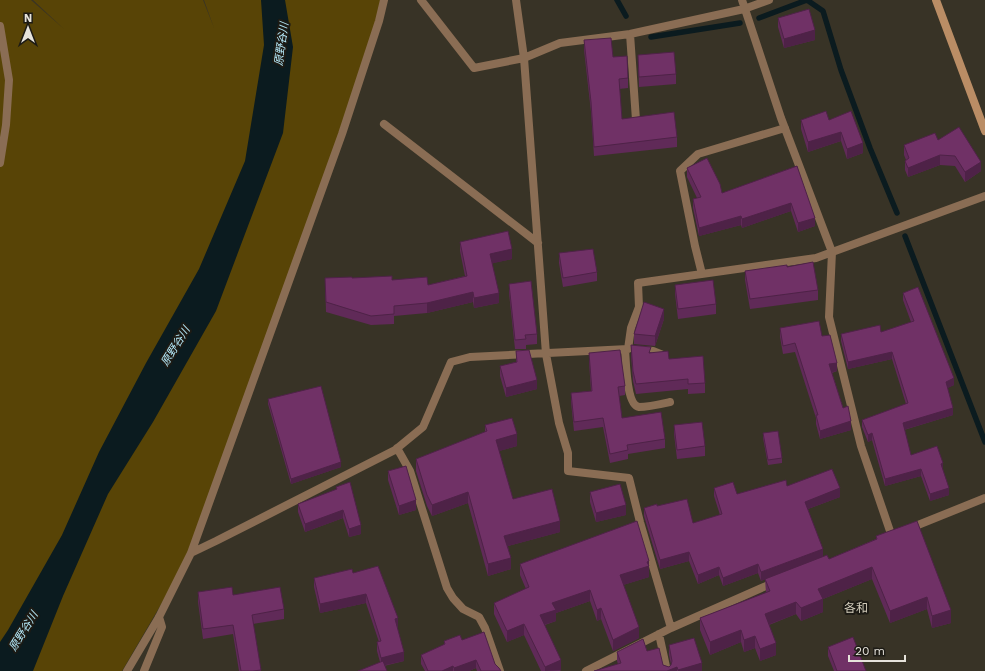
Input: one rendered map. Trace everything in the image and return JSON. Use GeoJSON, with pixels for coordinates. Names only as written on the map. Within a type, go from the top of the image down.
{"type":"FeatureCollection","features":[{"type":"Feature","properties":{"kind":"street"},"geometry":{"type":"LineString","coordinates":[[127,671],[159,617],[191,553],[342,134],[379,21],[384,0]]}},
{"type":"Feature","properties":{"kind":"street"},"geometry":{"type":"LineString","coordinates":[[421,0],[474,68],[524,58],[560,43],[630,34],[744,9],[769,0]]}},
{"type":"Feature","properties":{"kind":"street"},"geometry":{"type":"LineString","coordinates":[[516,0],[524,58],[546,354],[559,423],[568,452],[568,471],[629,478],[640,522],[671,628]]}},
{"type":"Feature","properties":{"kind":"street"},"geometry":{"type":"LineString","coordinates":[[742,0],[785,128],[832,252],[830,317],[861,446],[887,536],[985,498]]}},
{"type":"Feature","properties":{"kind":"street"},"geometry":{"type":"LineString","coordinates":[[936,0],[985,131]]}},
{"type":"Feature","properties":{"kind":"street"},"geometry":{"type":"LineString","coordinates":[[0,26],[9,80],[6,125],[0,163]]}},
{"type":"Feature","properties":{"kind":"street"},"geometry":{"type":"LineString","coordinates":[[630,34],[636,120]]}},
{"type":"Feature","properties":{"kind":"street"},"geometry":{"type":"LineString","coordinates":[[384,124],[538,243]]}},
{"type":"Feature","properties":{"kind":"street"},"geometry":{"type":"LineString","coordinates":[[702,274],[680,171],[698,154],[785,128]]}},
{"type":"Feature","properties":{"kind":"street"},"geometry":{"type":"LineString","coordinates":[[670,402],[638,407],[633,404],[629,393],[626,349],[631,328],[639,307],[638,284],[816,258],[985,196]]}},
{"type":"Feature","properties":{"kind":"street"},"geometry":{"type":"LineString","coordinates":[[191,553],[397,448],[422,427],[450,362],[470,357],[626,349],[653,351],[663,355]]}},
{"type":"Feature","properties":{"kind":"street"},"geometry":{"type":"LineString","coordinates":[[397,448],[410,471],[447,588],[453,598],[463,608],[478,617],[485,628],[500,671]]}},
{"type":"Feature","properties":{"kind":"street"},"geometry":{"type":"LineString","coordinates":[[586,671],[671,628],[761,587],[782,580]]}},
{"type":"Feature","properties":{"kind":"street"},"geometry":{"type":"LineString","coordinates":[[144,671],[162,627],[159,617]]}},
{"type":"Feature","properties":{"kind":"street"},"geometry":{"type":"LineString","coordinates":[[659,634],[667,671]]}},
{"type":"Feature","properties":{"kind":"shaded area"},"geometry":{"type":"Polygon","coordinates":[[[0,0],[31,0],[64,29],[33,0],[203,0],[214,28],[204,0],[381,0],[370,47],[191,553],[122,671],[0,671],[0,0]]]}},
{"type":"Feature","properties":{"kind":"water","name":"原野谷川"},"geometry":{"type":"Polygon","coordinates":[[[261,0],[285,0],[293,47],[283,133],[216,311],[153,422],[108,494],[63,596],[33,671],[0,671],[0,642],[62,535],[99,452],[146,363],[199,269],[245,161],[264,45],[261,0]]]}},
{"type":"Feature","properties":{"kind":"building"},"geometry":{"type":"Polygon","coordinates":[[[809,9],[815,30],[784,39],[778,18],[809,9]]]}},
{"type":"Feature","properties":{"kind":"building"},"geometry":{"type":"Polygon","coordinates":[[[611,38],[613,57],[627,56],[628,78],[619,79],[622,119],[674,112],[677,137],[594,147],[591,102],[584,40],[611,38]]]}},
{"type":"Feature","properties":{"kind":"building"},"geometry":{"type":"Polygon","coordinates":[[[674,52],[676,74],[639,77],[638,55],[674,52]]]}},
{"type":"Feature","properties":{"kind":"building"},"geometry":{"type":"Polygon","coordinates":[[[826,111],[829,120],[851,111],[863,143],[847,149],[841,132],[808,142],[801,120],[826,111]]]}},
{"type":"Feature","properties":{"kind":"building"},"geometry":{"type":"Polygon","coordinates":[[[959,127],[981,162],[965,172],[955,156],[940,155],[908,168],[905,161],[909,158],[904,145],[935,133],[938,140],[959,127]]]}},
{"type":"Feature","properties":{"kind":"building"},"geometry":{"type":"Polygon","coordinates":[[[707,158],[720,184],[722,193],[797,166],[815,218],[798,223],[791,203],[742,219],[741,216],[699,228],[693,199],[701,197],[687,168],[707,158]]]}},
{"type":"Feature","properties":{"kind":"building"},"geometry":{"type":"Polygon","coordinates":[[[508,231],[512,249],[490,254],[499,293],[474,298],[473,292],[427,303],[394,306],[394,314],[371,316],[326,302],[325,278],[392,276],[392,280],[427,277],[428,285],[467,276],[460,242],[508,231]]]}},
{"type":"Feature","properties":{"kind":"building"},"geometry":{"type":"Polygon","coordinates":[[[593,249],[597,272],[563,278],[559,253],[593,249]]]}},
{"type":"Feature","properties":{"kind":"building"},"geometry":{"type":"Polygon","coordinates":[[[813,262],[818,290],[750,299],[745,271],[787,265],[787,267],[813,262]]]}},
{"type":"Feature","properties":{"kind":"building"},"geometry":{"type":"Polygon","coordinates":[[[713,280],[716,304],[678,309],[675,285],[713,280]]]}},
{"type":"Feature","properties":{"kind":"building"},"geometry":{"type":"Polygon","coordinates":[[[531,281],[537,334],[525,335],[526,339],[515,340],[509,284],[531,281]]]}},
{"type":"Feature","properties":{"kind":"building"},"geometry":{"type":"Polygon","coordinates":[[[918,287],[954,378],[946,382],[953,408],[903,423],[911,455],[937,446],[949,488],[930,494],[921,469],[885,479],[872,433],[868,435],[862,420],[908,403],[892,352],[848,362],[841,334],[880,325],[881,332],[914,321],[903,293],[918,287]]]}},
{"type":"Feature","properties":{"kind":"building"},"geometry":{"type":"Polygon","coordinates":[[[644,302],[664,309],[655,336],[634,334],[644,302]]]}},
{"type":"Feature","properties":{"kind":"building"},"geometry":{"type":"Polygon","coordinates":[[[819,321],[822,336],[830,335],[837,363],[829,364],[843,408],[848,406],[851,421],[820,431],[816,415],[818,415],[795,343],[783,346],[780,328],[819,321]]]}},
{"type":"Feature","properties":{"kind":"building"},"geometry":{"type":"Polygon","coordinates":[[[631,345],[651,347],[649,353],[668,351],[669,359],[703,356],[705,383],[688,384],[688,379],[636,384],[633,371],[631,345]]]}},
{"type":"Feature","properties":{"kind":"building"},"geometry":{"type":"Polygon","coordinates":[[[529,350],[537,380],[506,388],[500,366],[517,362],[516,351],[529,350]]]}},
{"type":"Feature","properties":{"kind":"building"},"geometry":{"type":"Polygon","coordinates":[[[620,350],[625,386],[618,387],[622,418],[661,412],[665,439],[627,445],[628,450],[610,454],[603,418],[574,422],[571,393],[592,391],[589,353],[620,350]]]}},
{"type":"Feature","properties":{"kind":"building"},"geometry":{"type":"Polygon","coordinates":[[[321,386],[341,462],[291,479],[268,399],[321,386]]]}},
{"type":"Feature","properties":{"kind":"building"},"geometry":{"type":"Polygon","coordinates":[[[512,418],[517,434],[496,440],[513,499],[552,489],[560,521],[504,536],[511,558],[488,564],[468,492],[432,505],[427,495],[416,459],[487,431],[485,425],[512,418]]]}},
{"type":"Feature","properties":{"kind":"building"},"geometry":{"type":"Polygon","coordinates":[[[702,422],[705,446],[677,450],[674,425],[702,422]]]}},
{"type":"Feature","properties":{"kind":"building"},"geometry":{"type":"Polygon","coordinates":[[[778,431],[782,458],[768,460],[763,433],[778,431]]]}},
{"type":"Feature","properties":{"kind":"building"},"geometry":{"type":"Polygon","coordinates":[[[406,466],[416,500],[399,506],[388,471],[406,466]]]}},
{"type":"Feature","properties":{"kind":"building"},"geometry":{"type":"Polygon","coordinates":[[[832,469],[840,488],[805,502],[823,549],[761,572],[758,564],[723,578],[719,567],[698,575],[689,552],[660,560],[644,508],[657,504],[657,506],[687,499],[693,523],[722,514],[714,488],[733,482],[737,494],[786,480],[787,486],[832,469]]]}},
{"type":"Feature","properties":{"kind":"building"},"geometry":{"type":"Polygon","coordinates":[[[350,482],[361,525],[349,529],[343,510],[305,524],[298,504],[337,489],[336,487],[350,482]]]}},
{"type":"Feature","properties":{"kind":"building"},"geometry":{"type":"Polygon","coordinates":[[[620,484],[626,505],[596,513],[590,492],[620,484]]]}},
{"type":"Feature","properties":{"kind":"building"},"geometry":{"type":"Polygon","coordinates":[[[637,521],[649,561],[647,562],[649,566],[620,575],[639,627],[613,640],[601,608],[597,610],[590,590],[552,603],[556,610],[540,615],[561,660],[545,667],[524,624],[507,631],[494,603],[529,587],[520,564],[637,521]]]}},
{"type":"Feature","properties":{"kind":"building"},"geometry":{"type":"Polygon","coordinates":[[[917,521],[951,610],[932,616],[927,597],[890,611],[872,567],[818,589],[823,599],[801,608],[796,602],[765,614],[776,643],[760,649],[755,636],[744,640],[741,630],[710,642],[700,618],[770,591],[765,579],[827,555],[829,559],[877,539],[876,536],[917,521]]]}},
{"type":"Feature","properties":{"kind":"building"},"geometry":{"type":"Polygon","coordinates":[[[378,566],[398,618],[395,619],[404,652],[381,658],[377,642],[381,641],[366,594],[320,604],[314,578],[352,569],[353,573],[378,566]]]}},
{"type":"Feature","properties":{"kind":"building"},"geometry":{"type":"Polygon","coordinates":[[[232,587],[233,595],[280,587],[284,609],[252,615],[261,670],[241,671],[233,625],[203,629],[198,592],[232,587]]]}},
{"type":"Feature","properties":{"kind":"building"},"geometry":{"type":"Polygon","coordinates":[[[484,632],[495,664],[501,671],[481,671],[476,660],[454,668],[453,666],[442,671],[428,671],[421,655],[445,644],[444,641],[460,635],[462,640],[484,632]]]}},
{"type":"Feature","properties":{"kind":"building"},"geometry":{"type":"Polygon","coordinates":[[[853,637],[866,671],[837,671],[828,647],[853,637]]]}},
{"type":"Feature","properties":{"kind":"building"},"geometry":{"type":"Polygon","coordinates":[[[694,638],[702,663],[678,670],[677,667],[667,671],[594,671],[621,663],[617,652],[643,639],[647,651],[659,648],[663,665],[669,667],[672,661],[669,645],[694,638]]]}},
{"type":"Feature","properties":{"kind":"building"},"geometry":{"type":"Polygon","coordinates":[[[383,661],[387,671],[358,671],[383,661]]]}},
{"type":"Feature","properties":{"kind":"waterway"},"geometry":{"type":"LineString","coordinates":[[617,0],[626,16]]}},
{"type":"Feature","properties":{"kind":"waterway"},"geometry":{"type":"LineString","coordinates":[[759,18],[807,0],[823,11],[841,70],[870,148],[897,213]]}},
{"type":"Feature","properties":{"kind":"waterway"},"geometry":{"type":"LineString","coordinates":[[651,37],[740,23]]}},
{"type":"Feature","properties":{"kind":"waterway"},"geometry":{"type":"LineString","coordinates":[[905,236],[985,442]]}},
{"type":"Feature","properties":{"kind":"district","name":"各和"},"geometry":{"type":"Point","coordinates":[856,608]}}]}
